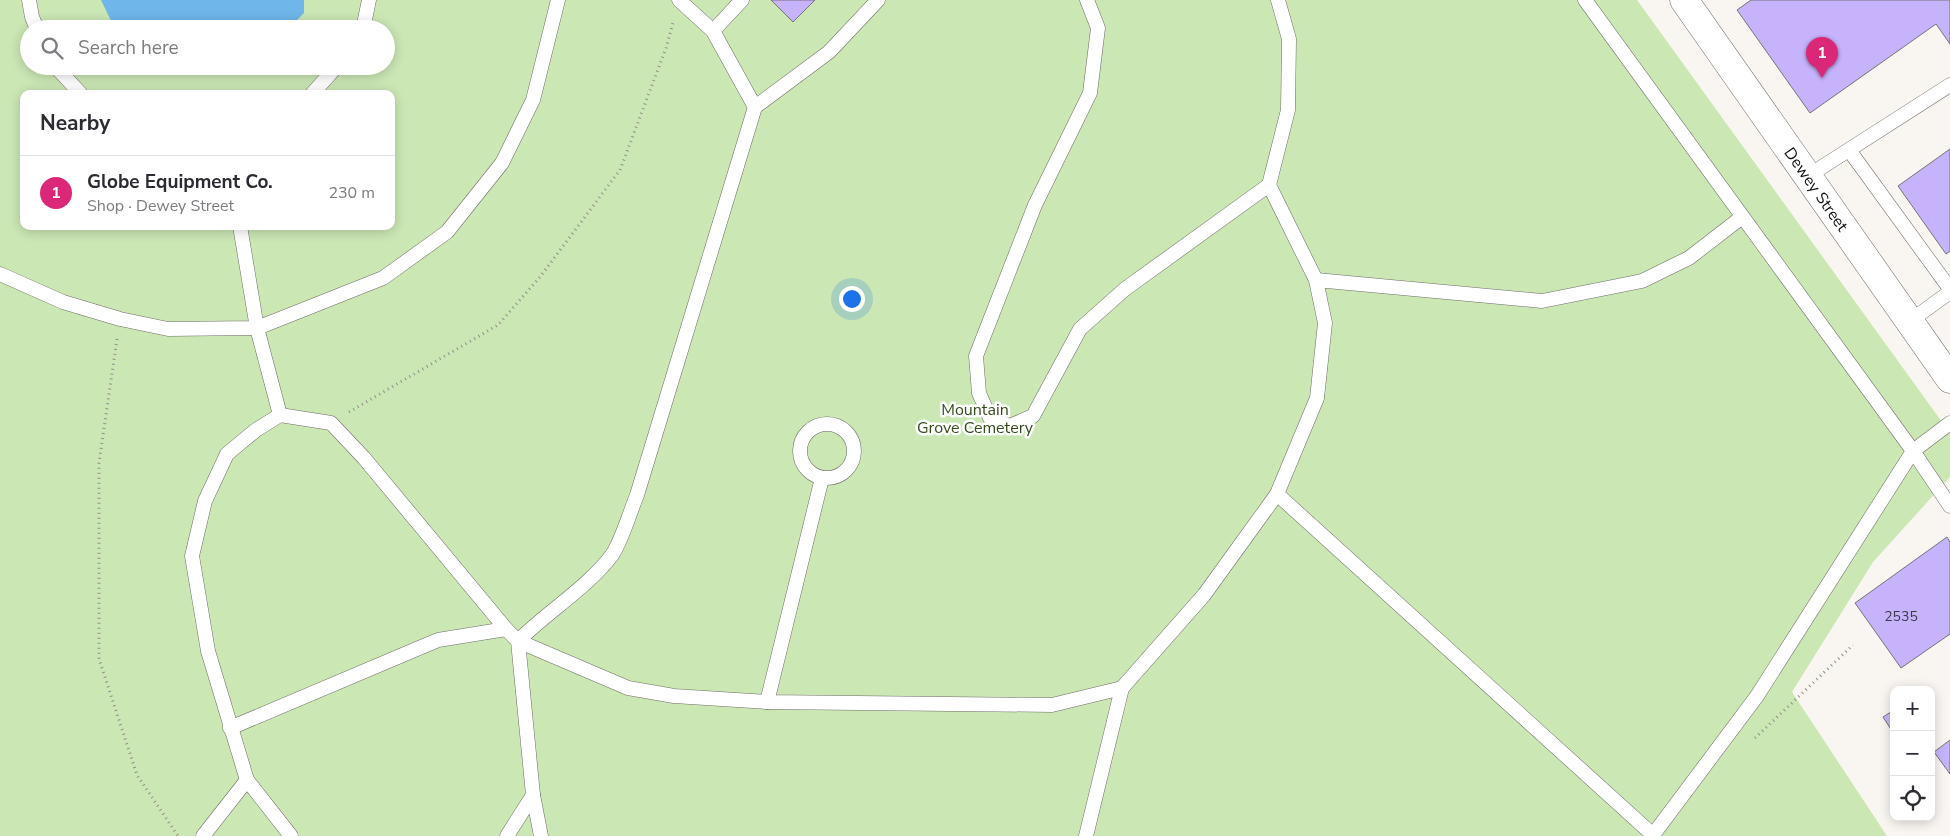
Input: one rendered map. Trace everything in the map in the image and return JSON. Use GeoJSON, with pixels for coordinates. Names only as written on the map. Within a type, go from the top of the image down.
{"type":"FeatureCollection","features":[{"type":"Feature","properties":{"kind":"main road","name":"Dewey Street"},"geometry":{"type":"LineString","coordinates":[[1684,0],[1950,378]]}},
{"type":"Feature","properties":{"kind":"lane"},"geometry":{"type":"LineString","coordinates":[[29,0],[33,20]]}},
{"type":"Feature","properties":{"kind":"lane"},"geometry":{"type":"LineString","coordinates":[[365,20],[369,0]]}},
{"type":"Feature","properties":{"kind":"lane"},"geometry":{"type":"LineString","coordinates":[[0,274],[63,302],[120,320],[168,329],[257,328],[383,278],[447,232],[502,163],[533,100],[558,0]]}},
{"type":"Feature","properties":{"kind":"lane"},"geometry":{"type":"LineString","coordinates":[[679,0],[713,31],[755,106]]}},
{"type":"Feature","properties":{"kind":"lane"},"geometry":{"type":"LineString","coordinates":[[713,31],[742,0]]}},
{"type":"Feature","properties":{"kind":"lane"},"geometry":{"type":"LineString","coordinates":[[518,641],[540,619],[579,589],[612,554],[637,495],[755,106],[829,52],[878,0]]}},
{"type":"Feature","properties":{"kind":"lane"},"geometry":{"type":"LineString","coordinates":[[1087,0],[1098,28],[1090,93],[1035,204],[976,356],[979,393],[990,418],[1010,426],[1033,416],[1080,329],[1124,289],[1269,185],[1288,110],[1289,39],[1278,0]]}},
{"type":"Feature","properties":{"kind":"lane"},"geometry":{"type":"LineString","coordinates":[[1585,0],[1913,451],[1950,506]]}},
{"type":"Feature","properties":{"kind":"lane"},"geometry":{"type":"LineString","coordinates":[[63,75],[77,90]]}},
{"type":"Feature","properties":{"kind":"lane"},"geometry":{"type":"LineString","coordinates":[[316,90],[329,75]]}},
{"type":"Feature","properties":{"kind":"lane"},"geometry":{"type":"LineString","coordinates":[[1808,176],[1950,85]]}},
{"type":"Feature","properties":{"kind":"lane"},"geometry":{"type":"LineString","coordinates":[[1849,150],[1950,290],[1910,321]]}},
{"type":"Feature","properties":{"kind":"lane"},"geometry":{"type":"LineString","coordinates":[[1086,836],[1122,688],[1204,595],[1277,494],[1317,398],[1325,323],[1316,280],[1269,185]]}},
{"type":"Feature","properties":{"kind":"lane"},"geometry":{"type":"LineString","coordinates":[[1316,280],[1542,301],[1642,281],[1688,258],[1742,217]]}},
{"type":"Feature","properties":{"kind":"lane"},"geometry":{"type":"LineString","coordinates":[[241,230],[257,328],[280,414]]}},
{"type":"Feature","properties":{"kind":"lane"},"geometry":{"type":"LineString","coordinates":[[291,836],[246,780],[208,651],[192,556],[206,501],[227,454],[256,430],[280,414],[331,423],[364,458],[518,641],[628,688],[674,696],[767,702],[1052,705],[1122,688]]}},
{"type":"Feature","properties":{"kind":"lane"},"geometry":{"type":"LineString","coordinates":[[830,423],[846,430],[855,445],[855,454],[852,463],[840,476],[822,478],[806,469],[800,451],[801,442],[812,428],[830,423]]}},
{"type":"Feature","properties":{"kind":"lane"},"geometry":{"type":"LineString","coordinates":[[1277,494],[1652,836],[1757,696],[1913,451],[1950,423]]}},
{"type":"Feature","properties":{"kind":"lane"},"geometry":{"type":"LineString","coordinates":[[767,702],[822,478]]}},
{"type":"Feature","properties":{"kind":"lane"},"geometry":{"type":"LineString","coordinates":[[230,728],[438,640],[506,629]]}},
{"type":"Feature","properties":{"kind":"lane"},"geometry":{"type":"LineString","coordinates":[[518,641],[533,795],[541,836]]}},
{"type":"Feature","properties":{"kind":"lane"},"geometry":{"type":"LineString","coordinates":[[203,836],[246,780]]}},
{"type":"Feature","properties":{"kind":"lane"},"geometry":{"type":"LineString","coordinates":[[507,836],[533,795]]}},
{"type":"Feature","properties":{"kind":"path"},"geometry":{"type":"LineString","coordinates":[[331,423],[498,326],[540,277],[620,170],[666,48],[679,0]]}},
{"type":"Feature","properties":{"kind":"path"},"geometry":{"type":"LineString","coordinates":[[120,320],[99,463],[99,659],[137,775],[178,836]]}},
{"type":"Feature","properties":{"kind":"path"},"geometry":{"type":"LineString","coordinates":[[1754,739],[1853,646]]}},
{"type":"Feature","properties":{"kind":"green space","name":"Mountain Grove Cemetery"},"geometry":{"type":"Polygon","coordinates":[[[0,0],[1637,0],[1950,433],[1950,477],[1873,562],[1792,692],[1887,836],[0,836],[0,0]]]}},
{"type":"Feature","properties":{"kind":"water"},"geometry":{"type":"Polygon","coordinates":[[[101,0],[304,0],[304,13],[297,20],[111,20],[101,0]]]}},
{"type":"Feature","properties":{"kind":"building"},"geometry":{"type":"Polygon","coordinates":[[[771,0],[815,0],[793,22],[771,0]]]}},
{"type":"Feature","properties":{"kind":"building"},"geometry":{"type":"Polygon","coordinates":[[[1751,0],[1950,0],[1950,44],[1936,24],[1810,113],[1737,10],[1751,0]]]}},
{"type":"Feature","properties":{"kind":"building"},"geometry":{"type":"Polygon","coordinates":[[[1950,149],[1950,251],[1946,254],[1898,186],[1950,149]]]}},
{"type":"Feature","properties":{"kind":"building"},"geometry":{"type":"Polygon","coordinates":[[[1947,537],[1950,542],[1950,634],[1901,668],[1855,603],[1947,537]]]}},
{"type":"Feature","properties":{"kind":"building"},"geometry":{"type":"Polygon","coordinates":[[[1890,713],[1890,728],[1883,717],[1890,713]]]}},
{"type":"Feature","properties":{"kind":"building"},"geometry":{"type":"Polygon","coordinates":[[[1950,740],[1950,774],[1935,753],[1935,751],[1950,740]]]}},
{"type":"Feature","properties":{"kind":"place","name":"Globe Equipment Co."},"geometry":{"type":"Point","coordinates":[1822,78]}}]}
